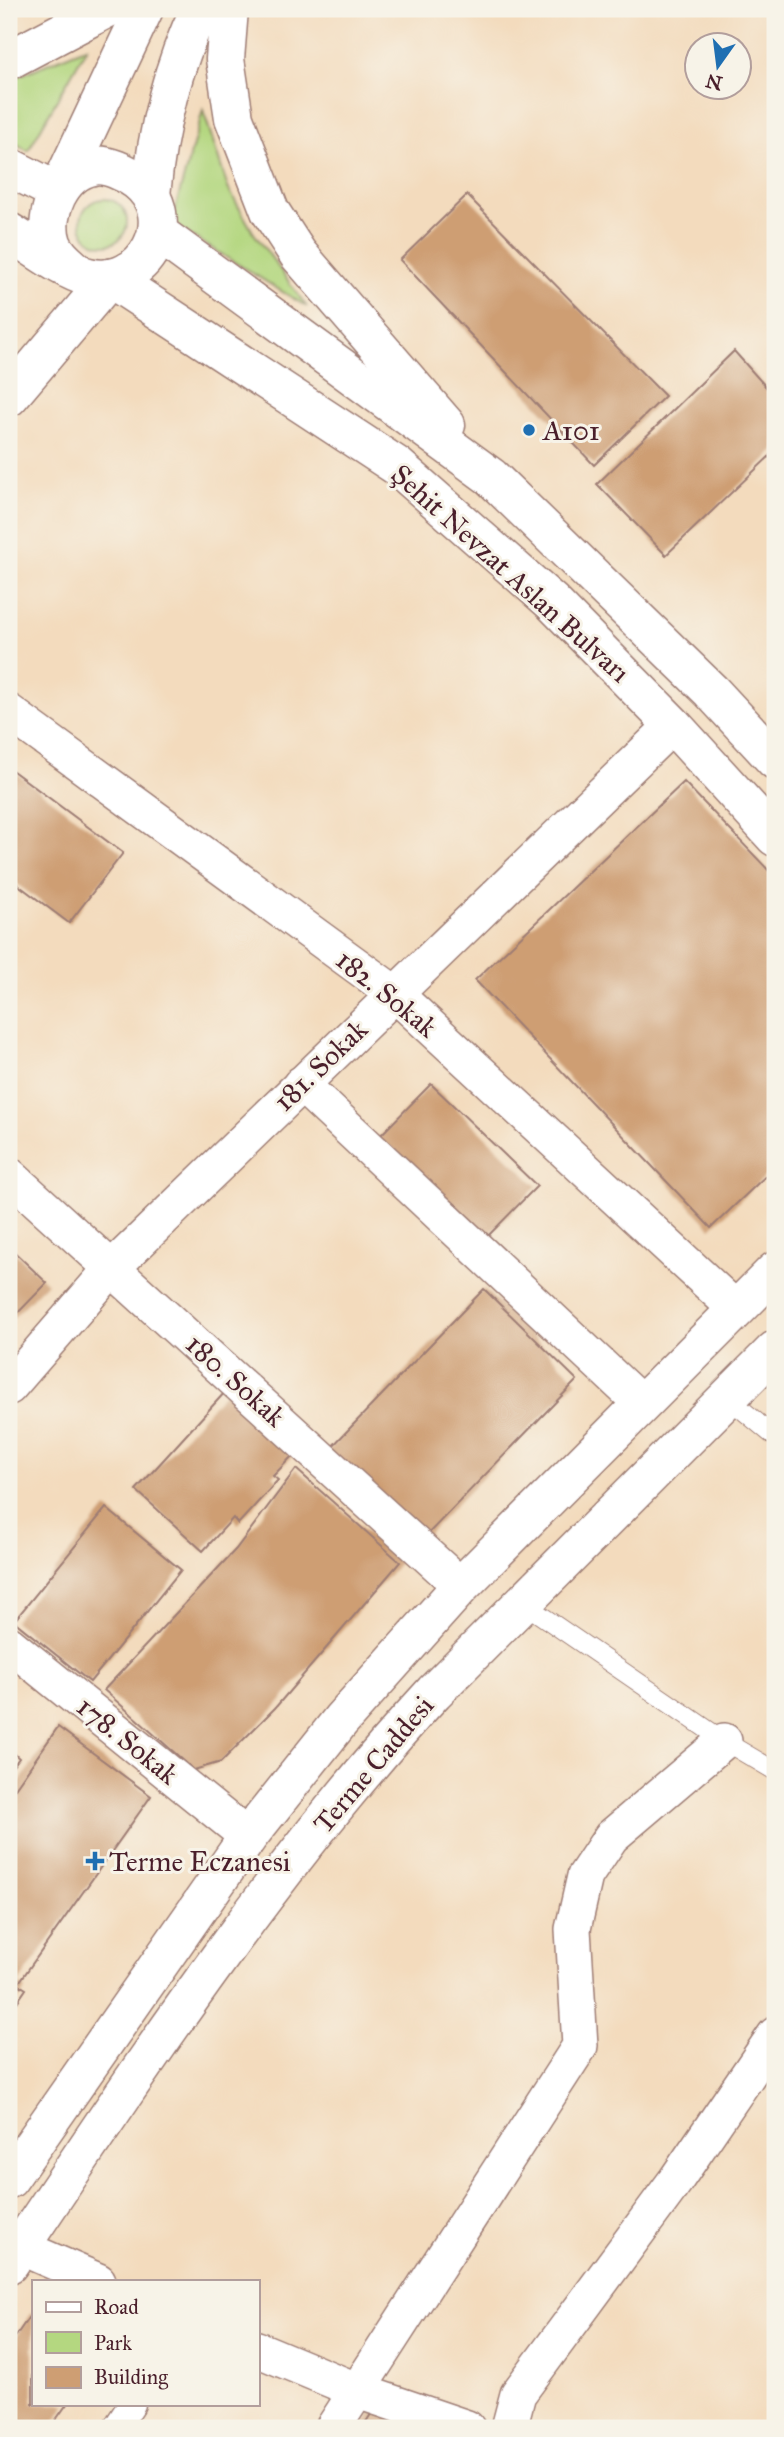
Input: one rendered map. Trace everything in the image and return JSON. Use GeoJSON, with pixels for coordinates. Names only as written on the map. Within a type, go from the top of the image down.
{"type":"FeatureCollection","features":[{"type":"Feature","properties":{"kind":"main road"},"geometry":{"type":"LineString","coordinates":[[9,60],[106,9]]}},
{"type":"Feature","properties":{"kind":"main road"},"geometry":{"type":"LineString","coordinates":[[93,275],[62,259],[52,244],[49,226],[58,192],[144,9]]}},
{"type":"Feature","properties":{"kind":"main road"},"geometry":{"type":"LineString","coordinates":[[150,195],[155,145],[169,82],[200,9]]}},
{"type":"Feature","properties":{"kind":"main road"},"geometry":{"type":"LineString","coordinates":[[229,9],[225,59],[234,118],[270,211],[298,254],[491,477]]}},
{"type":"Feature","properties":{"kind":"main road"},"geometry":{"type":"LineString","coordinates":[[9,232],[93,275],[127,273],[142,262],[159,233],[157,212],[150,195],[139,182],[123,172],[93,165],[76,174],[58,192]]}},
{"type":"Feature","properties":{"kind":"main road"},"geometry":{"type":"LineString","coordinates":[[9,167],[58,192]]}},
{"type":"Feature","properties":{"kind":"main road","name":"Şehit Nevzat Aslan Bulvarı"},"geometry":{"type":"LineString","coordinates":[[159,233],[491,477],[711,691],[775,760]]}},
{"type":"Feature","properties":{"kind":"main road"},"geometry":{"type":"LineString","coordinates":[[9,379],[93,275]]}},
{"type":"Feature","properties":{"kind":"main road"},"geometry":{"type":"LineString","coordinates":[[9,397],[93,275]]}},
{"type":"Feature","properties":{"kind":"main road","name":"Şehit Nevzat Aslan Bulvarı"},"geometry":{"type":"LineString","coordinates":[[93,275],[397,466],[552,602],[673,725],[775,837]]}},
{"type":"Feature","properties":{"kind":"main road","name":"Terme Caddesi"},"geometry":{"type":"LineString","coordinates":[[9,2179],[248,1837],[341,1720],[461,1586],[775,1271]]}},
{"type":"Feature","properties":{"kind":"main road","name":"Terme Caddesi"},"geometry":{"type":"LineString","coordinates":[[15,2256],[166,2030],[285,1870],[385,1745],[775,1350]]}},
{"type":"Feature","properties":{"kind":"street","name":"182. Sokak"},"geometry":{"type":"LineString","coordinates":[[9,712],[394,993],[736,1310]]}},
{"type":"Feature","properties":{"kind":"street","name":"181. Sokak"},"geometry":{"type":"LineString","coordinates":[[9,1387],[113,1268],[673,725]]}},
{"type":"Feature","properties":{"kind":"street"},"geometry":{"type":"LineString","coordinates":[[301,1084],[642,1404]]}},
{"type":"Feature","properties":{"kind":"street","name":"180. Sokak"},"geometry":{"type":"LineString","coordinates":[[9,1175],[461,1586]]}},
{"type":"Feature","properties":{"kind":"street","name":"178. Sokak"},"geometry":{"type":"LineString","coordinates":[[9,1643],[248,1837]]}},
{"type":"Feature","properties":{"kind":"street"},"geometry":{"type":"LineString","coordinates":[[333,2428],[580,2046],[573,1929],[585,1876],[611,1837],[724,1741]]}},
{"type":"Feature","properties":{"kind":"street"},"geometry":{"type":"LineString","coordinates":[[509,2428],[518,2394],[676,2180],[775,2035]]}},
{"type":"Feature","properties":{"kind":"street"},"geometry":{"type":"LineString","coordinates":[[15,2256],[95,2280]]}},
{"type":"Feature","properties":{"kind":"street"},"geometry":{"type":"LineString","coordinates":[[259,2350],[358,2391],[467,2428]]}},
{"type":"Feature","properties":{"kind":"street"},"geometry":{"type":"LineString","coordinates":[[116,2428],[131,2406]]}},
{"type":"Feature","properties":{"kind":"lane"},"geometry":{"type":"LineString","coordinates":[[727,1398],[775,1437]]}},
{"type":"Feature","properties":{"kind":"lane"},"geometry":{"type":"LineString","coordinates":[[523,1603],[724,1741],[775,1771]]}},
{"type":"Feature","properties":{"kind":"green space"},"geometry":{"type":"Polygon","coordinates":[[[87,47],[28,151],[9,139],[9,80],[87,47]]]}},
{"type":"Feature","properties":{"kind":"green space"},"geometry":{"type":"Polygon","coordinates":[[[203,110],[228,188],[253,232],[307,307],[171,223],[203,110]]]}},
{"type":"Feature","properties":{"kind":"green space"},"geometry":{"type":"Polygon","coordinates":[[[104,199],[120,206],[127,222],[120,238],[104,245],[88,238],[81,222],[88,206],[104,199]]]}},
{"type":"Feature","properties":{"kind":"building"},"geometry":{"type":"Polygon","coordinates":[[[467,195],[665,396],[594,465],[400,260],[467,195]]]}},
{"type":"Feature","properties":{"kind":"building"},"geometry":{"type":"Polygon","coordinates":[[[734,351],[775,397],[775,451],[666,555],[597,484],[734,351]]]}},
{"type":"Feature","properties":{"kind":"building"},"geometry":{"type":"Polygon","coordinates":[[[9,768],[123,853],[69,923],[9,878],[9,768]]]}},
{"type":"Feature","properties":{"kind":"building"},"geometry":{"type":"Polygon","coordinates":[[[684,782],[775,877],[775,1167],[711,1228],[475,980],[684,782]]]}},
{"type":"Feature","properties":{"kind":"building"},"geometry":{"type":"Polygon","coordinates":[[[431,1084],[537,1186],[480,1244],[374,1142],[431,1084]]]}},
{"type":"Feature","properties":{"kind":"building"},"geometry":{"type":"Polygon","coordinates":[[[9,1247],[47,1283],[9,1322],[9,1247]]]}},
{"type":"Feature","properties":{"kind":"building"},"geometry":{"type":"Polygon","coordinates":[[[484,1289],[577,1380],[421,1541],[325,1454],[484,1289]]]}},
{"type":"Feature","properties":{"kind":"building"},"geometry":{"type":"Polygon","coordinates":[[[226,1391],[295,1453],[273,1476],[278,1480],[238,1524],[233,1518],[203,1551],[136,1490],[226,1391]]]}},
{"type":"Feature","properties":{"kind":"building"},"geometry":{"type":"Polygon","coordinates":[[[296,1469],[400,1562],[275,1708],[221,1762],[194,1770],[104,1690],[236,1549],[296,1469]]]}},
{"type":"Feature","properties":{"kind":"building"},"geometry":{"type":"Polygon","coordinates":[[[106,1508],[181,1570],[90,1682],[14,1621],[106,1508]]]}},
{"type":"Feature","properties":{"kind":"building"},"geometry":{"type":"Polygon","coordinates":[[[58,1727],[151,1796],[18,1984],[26,1989],[9,2014],[9,1797],[58,1727]]]}},
{"type":"Feature","properties":{"kind":"building"},"geometry":{"type":"Polygon","coordinates":[[[9,1749],[19,1758],[9,1771],[9,1749]]]}},
{"type":"Feature","properties":{"kind":"building"},"geometry":{"type":"Polygon","coordinates":[[[32,2312],[32,2406],[66,2406],[50,2428],[16,2428],[9,2423],[9,2346],[32,2312]]]}},
{"type":"Feature","properties":{"kind":"building"},"geometry":{"type":"Polygon","coordinates":[[[377,2405],[436,2428],[362,2428],[377,2405]]]}},
{"type":"Feature","properties":{"kind":"place","name":"A101"},"geometry":{"type":"Point","coordinates":[529,430]}},
{"type":"Feature","properties":{"kind":"place","name":"Terme Eczanesi"},"geometry":{"type":"Point","coordinates":[95,1861]}}]}
